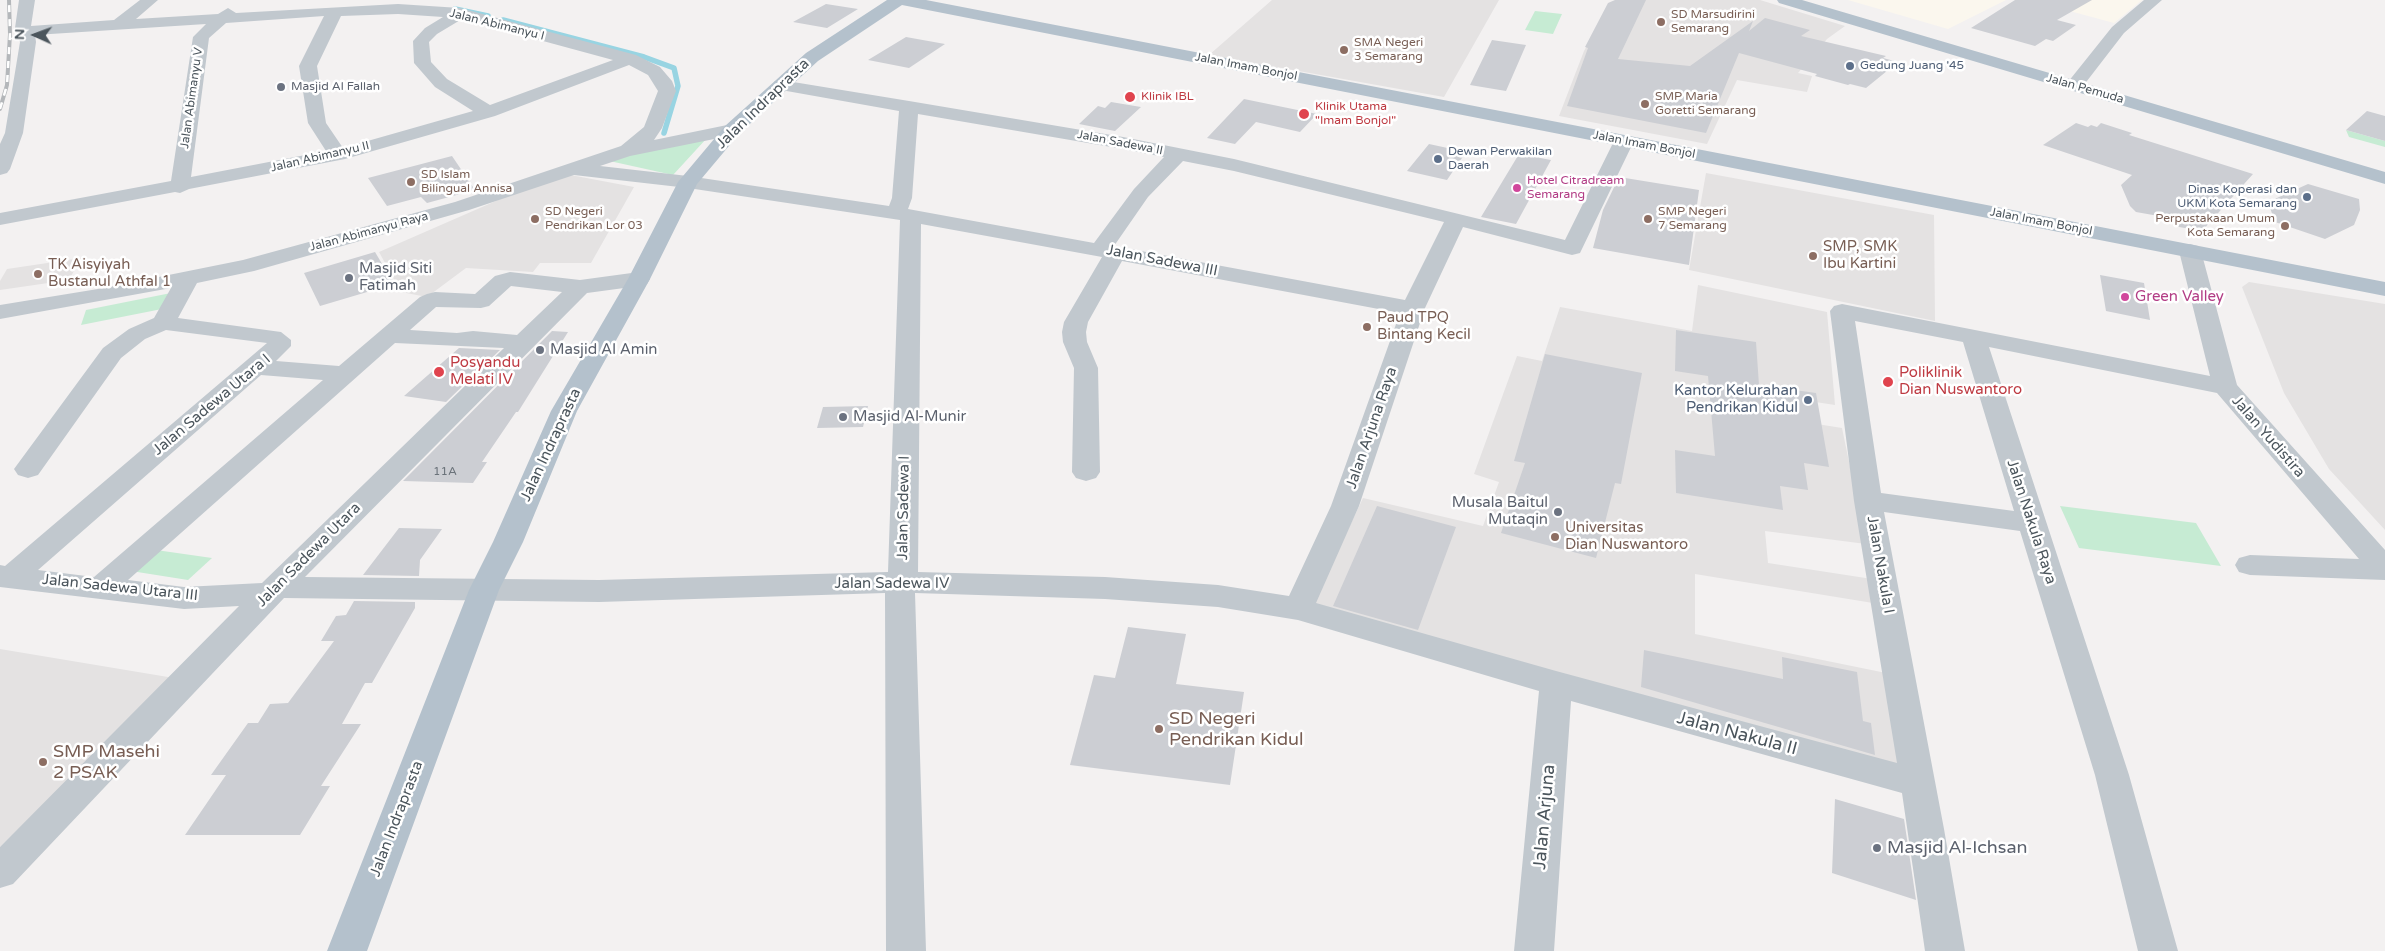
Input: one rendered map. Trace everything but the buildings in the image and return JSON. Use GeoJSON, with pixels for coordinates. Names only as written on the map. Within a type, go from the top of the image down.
{"type":"FeatureCollection","features":[{"type":"Feature","properties":{"kind":"main road","name":"Jalan Indraprasta"},"geometry":{"type":"LineString","coordinates":[[347,951],[484,590],[508,542],[564,410],[640,278],[688,182],[732,130],[826,46],[898,0]]}},
{"type":"Feature","properties":{"kind":"main road","name":"Jalan Imam Bonjol"},"geometry":{"type":"LineString","coordinates":[[902,0],[2385,289]]}},
{"type":"Feature","properties":{"kind":"main road","name":"Jalan Pemuda"},"geometry":{"type":"LineString","coordinates":[[1785,0],[2385,178]]}},
{"type":"Feature","properties":{"kind":"street"},"geometry":{"type":"LineString","coordinates":[[0,169],[14,133],[28,42],[26,31],[22,28],[27,0]]}},
{"type":"Feature","properties":{"kind":"street"},"geometry":{"type":"LineString","coordinates":[[120,24],[150,0]]}},
{"type":"Feature","properties":{"kind":"street","name":"Jalan Abimanyu V"},"geometry":{"type":"LineString","coordinates":[[180,187],[201,37],[221,18],[245,0]]}},
{"type":"Feature","properties":{"kind":"street"},"geometry":{"type":"LineString","coordinates":[[2074,86],[2118,30],[2154,0]]}},
{"type":"Feature","properties":{"kind":"street","name":"Jalan Abimanyu I"},"geometry":{"type":"LineString","coordinates":[[26,31],[335,11],[398,9],[460,14],[630,59],[654,71],[663,81],[667,91],[654,128],[647,136],[626,151]]}},
{"type":"Feature","properties":{"kind":"street"},"geometry":{"type":"LineString","coordinates":[[335,11],[308,66],[317,123],[338,155]]}},
{"type":"Feature","properties":{"kind":"street"},"geometry":{"type":"LineString","coordinates":[[460,14],[431,31],[422,42],[423,63],[441,83],[488,112]]}},
{"type":"Feature","properties":{"kind":"street","name":"Jalan Abimanyu II"},"geometry":{"type":"LineString","coordinates":[[0,219],[180,187],[338,155],[488,112],[630,59]]}},
{"type":"Feature","properties":{"kind":"street","name":"Jalan Sadewa II"},"geometry":{"type":"LineString","coordinates":[[781,85],[1178,154],[1456,219]]}},
{"type":"Feature","properties":{"kind":"street","name":"Jalan Sadewa I"},"geometry":{"type":"LineString","coordinates":[[906,951],[900,582],[903,576],[904,214],[902,198],[909,106]]}},
{"type":"Feature","properties":{"kind":"street","name":"Jalan Abimanyu Raya"},"geometry":{"type":"LineString","coordinates":[[0,312],[246,266],[406,222],[626,151],[732,130]]}},
{"type":"Feature","properties":{"kind":"street"},"geometry":{"type":"LineString","coordinates":[[1456,219],[1572,248],[1624,141]]}},
{"type":"Feature","properties":{"kind":"street"},"geometry":{"type":"LineString","coordinates":[[1086,472],[1086,368],[1075,342],[1076,322],[1109,251],[1142,193],[1178,154]]}},
{"type":"Feature","properties":{"kind":"street","name":"Jalan Sadewa III"},"geometry":{"type":"LineString","coordinates":[[572,169],[688,182],[904,214],[1413,308]]}},
{"type":"Feature","properties":{"kind":"street","name":"Jalan Arjuna Raya"},"geometry":{"type":"LineString","coordinates":[[1298,609],[1345,506],[1413,308],[1456,219]]}},
{"type":"Feature","properties":{"kind":"street","name":"Jalan Yudistira"},"geometry":{"type":"LineString","coordinates":[[2190,251],[2225,386],[2385,570]]}},
{"type":"Feature","properties":{"kind":"street"},"geometry":{"type":"LineString","coordinates":[[28,468],[112,353],[137,334],[163,323],[188,278]]}},
{"type":"Feature","properties":{"kind":"street"},"geometry":{"type":"LineString","coordinates":[[99,588],[392,336],[430,301],[481,301],[503,282],[510,279],[580,287],[640,278]]}},
{"type":"Feature","properties":{"kind":"street","name":"Jalan Sadewa Utara"},"geometry":{"type":"LineString","coordinates":[[0,872],[273,590],[580,287]]}},
{"type":"Feature","properties":{"kind":"street","name":"Jalan Nakula I"},"geometry":{"type":"LineString","coordinates":[[1945,951],[1868,501],[1842,311],[1974,339]]}},
{"type":"Feature","properties":{"kind":"street","name":"Jalan Sadewa Utara I"},"geometry":{"type":"LineString","coordinates":[[5,577],[279,346],[279,340],[273,337],[163,323]]}},
{"type":"Feature","properties":{"kind":"street"},"geometry":{"type":"LineString","coordinates":[[392,336],[457,340],[473,338],[523,344]]}},
{"type":"Feature","properties":{"kind":"street"},"geometry":{"type":"LineString","coordinates":[[1974,339],[2225,386]]}},
{"type":"Feature","properties":{"kind":"street","name":"Jalan Nakula Raya"},"geometry":{"type":"LineString","coordinates":[[1974,339],[2112,775],[2158,951]]}},
{"type":"Feature","properties":{"kind":"street"},"geometry":{"type":"LineString","coordinates":[[256,367],[346,374]]}},
{"type":"Feature","properties":{"kind":"street"},"geometry":{"type":"LineString","coordinates":[[1868,501],[2031,523]]}},
{"type":"Feature","properties":{"kind":"street"},"geometry":{"type":"LineString","coordinates":[[2250,565],[2385,570]]}},
{"type":"Feature","properties":{"kind":"street","name":"Jalan Sadewa Utara III"},"geometry":{"type":"LineString","coordinates":[[5,577],[184,598],[273,590]]}},
{"type":"Feature","properties":{"kind":"street","name":"Jalan Sadewa IV"},"geometry":{"type":"LineString","coordinates":[[273,590],[599,591],[900,582],[1105,588],[1218,596],[1298,609]]}},
{"type":"Feature","properties":{"kind":"street"},"geometry":{"type":"LineString","coordinates":[[1298,609],[1556,684]]}},
{"type":"Feature","properties":{"kind":"street","name":"Jalan Nakula II"},"geometry":{"type":"LineString","coordinates":[[1556,684],[1917,783]]}},
{"type":"Feature","properties":{"kind":"street","name":"Jalan Arjuna"},"geometry":{"type":"LineString","coordinates":[[1534,951],[1556,684]]}},
{"type":"Feature","properties":{"kind":"shaded area","name":"SMA Negeri 3 Semarang"},"geometry":{"type":"Polygon","coordinates":[[[1272,0],[1499,0],[1444,97],[1209,55],[1272,0]]]}},
{"type":"Feature","properties":{"kind":"shaded area"},"geometry":{"type":"Polygon","coordinates":[[[1618,0],[1760,0],[1845,26],[1827,39],[1798,73],[1812,76],[1807,92],[1737,80],[1707,144],[1559,116],[1584,51],[1611,3],[1618,0]]]}},
{"type":"Feature","properties":{"kind":"shaded area"},"geometry":{"type":"Polygon","coordinates":[[[1848,0],[2006,0],[1948,29],[1848,0]]]}},
{"type":"Feature","properties":{"kind":"shaded area"},"geometry":{"type":"Polygon","coordinates":[[[2029,0],[2142,0],[2114,23],[2029,0]]]}},
{"type":"Feature","properties":{"kind":"shaded area","name":"SD Negeri Pendrikan Lor 03"},"geometry":{"type":"Polygon","coordinates":[[[560,173],[634,187],[591,263],[540,263],[533,272],[466,268],[427,297],[401,292],[379,252],[560,173]]]}},
{"type":"Feature","properties":{"kind":"shaded area","name":"SMP, SMK Ibu Kartini"},"geometry":{"type":"Polygon","coordinates":[[[1706,173],[1934,215],[1935,321],[1689,270],[1706,173]]]}},
{"type":"Feature","properties":{"kind":"shaded area","name":"TK Aisyiyah Bustanul Athfal 1"},"geometry":{"type":"Polygon","coordinates":[[[81,258],[69,280],[0,290],[0,281],[7,269],[81,258]]]}},
{"type":"Feature","properties":{"kind":"shaded area"},"geometry":{"type":"Polygon","coordinates":[[[2249,282],[2385,304],[2385,530],[2329,469],[2284,393],[2242,287],[2249,282]]]}},
{"type":"Feature","properties":{"kind":"shaded area","name":"Universitas Dian Nuswantoro"},"geometry":{"type":"Polygon","coordinates":[[[1698,285],[1827,312],[1835,405],[1770,395],[1773,417],[1842,428],[1866,544],[1765,531],[1768,563],[1872,579],[1873,603],[1695,574],[1695,634],[1891,674],[1910,794],[1306,618],[1363,498],[1483,526],[1499,482],[1474,474],[1517,356],[1542,361],[1560,307],[1692,331],[1698,285]]]}},
{"type":"Feature","properties":{"kind":"shaded area","name":"SMP Masehi 2 PSAK"},"geometry":{"type":"Polygon","coordinates":[[[0,649],[174,678],[0,847],[0,649]]]}},
{"type":"Feature","properties":{"kind":"green space"},"geometry":{"type":"Polygon","coordinates":[[[1535,11],[1562,14],[1553,34],[1525,30],[1535,11]]]}},
{"type":"Feature","properties":{"kind":"green space"},"geometry":{"type":"Polygon","coordinates":[[[2346,130],[2385,141],[2385,147],[2349,137],[2346,130]]]}},
{"type":"Feature","properties":{"kind":"green space"},"geometry":{"type":"Polygon","coordinates":[[[707,138],[673,175],[605,160],[707,138]]]}},
{"type":"Feature","properties":{"kind":"green space"},"geometry":{"type":"Polygon","coordinates":[[[171,293],[167,308],[81,325],[86,310],[171,293]]]}},
{"type":"Feature","properties":{"kind":"green space"},"geometry":{"type":"Polygon","coordinates":[[[2060,506],[2196,523],[2221,566],[2079,548],[2060,506]]]}},
{"type":"Feature","properties":{"kind":"green space"},"geometry":{"type":"Polygon","coordinates":[[[156,550],[212,558],[188,580],[131,571],[156,550]]]}},
{"type":"Feature","properties":{"kind":"waterway"},"geometry":{"type":"LineString","coordinates":[[455,9],[488,16]]}},
{"type":"Feature","properties":{"kind":"waterway"},"geometry":{"type":"LineString","coordinates":[[503,20],[644,57],[674,68],[678,86],[664,133]]}},
{"type":"Feature","properties":{"kind":"railway"},"geometry":{"type":"LineString","coordinates":[[0,109],[7,85],[10,34],[9,0]]}},
{"type":"Feature","properties":{"kind":"place","name":"SD Marsudirini Semarang"},"geometry":{"type":"Point","coordinates":[1661,22]}},
{"type":"Feature","properties":{"kind":"place","name":"SMA Negeri 3 Semarang"},"geometry":{"type":"Point","coordinates":[1344,50]}},
{"type":"Feature","properties":{"kind":"place","name":"Gedung Juang '45"},"geometry":{"type":"Point","coordinates":[1850,66]}},
{"type":"Feature","properties":{"kind":"place","name":"Masjid Al Fallah"},"geometry":{"type":"Point","coordinates":[281,87]}},
{"type":"Feature","properties":{"kind":"place","name":"Klinik IBL"},"geometry":{"type":"Point","coordinates":[1130,97]}},
{"type":"Feature","properties":{"kind":"place","name":"SMP Maria Goretti Semarang"},"geometry":{"type":"Point","coordinates":[1645,104]}},
{"type":"Feature","properties":{"kind":"place","name":"Klinik Utama \"Imam Bonjol\""},"geometry":{"type":"Point","coordinates":[1304,114]}},
{"type":"Feature","properties":{"kind":"place","name":"Dewan Perwakilan Daerah"},"geometry":{"type":"Point","coordinates":[1438,159]}},
{"type":"Feature","properties":{"kind":"place","name":"SD Islam Bilingual Annisa"},"geometry":{"type":"Point","coordinates":[411,182]}},
{"type":"Feature","properties":{"kind":"place","name":"Hotel Citradream Semarang"},"geometry":{"type":"Point","coordinates":[1517,188]}},
{"type":"Feature","properties":{"kind":"place","name":"Dinas Koperasi dan UKM Kota Semarang"},"geometry":{"type":"Point","coordinates":[2307,197]}},
{"type":"Feature","properties":{"kind":"place","name":"SD Negeri Pendrikan Lor 03"},"geometry":{"type":"Point","coordinates":[535,219]}},
{"type":"Feature","properties":{"kind":"place","name":"SMP Negeri 7 Semarang"},"geometry":{"type":"Point","coordinates":[1648,219]}},
{"type":"Feature","properties":{"kind":"place","name":"Perpustakaan Umum Kota Semarang"},"geometry":{"type":"Point","coordinates":[2285,226]}},
{"type":"Feature","properties":{"kind":"place","name":"SMP, SMK Ibu Kartini"},"geometry":{"type":"Point","coordinates":[1813,256]}},
{"type":"Feature","properties":{"kind":"place","name":"TK Aisyiyah Bustanul Athfal 1"},"geometry":{"type":"Point","coordinates":[38,274]}},
{"type":"Feature","properties":{"kind":"place","name":"Masjid Siti Fatimah"},"geometry":{"type":"Point","coordinates":[349,278]}},
{"type":"Feature","properties":{"kind":"place","name":"Green Valley"},"geometry":{"type":"Point","coordinates":[2125,297]}},
{"type":"Feature","properties":{"kind":"place","name":"Paud TPQ Bintang Kecil"},"geometry":{"type":"Point","coordinates":[1367,327]}},
{"type":"Feature","properties":{"kind":"place","name":"Masjid Al Amin"},"geometry":{"type":"Point","coordinates":[540,350]}},
{"type":"Feature","properties":{"kind":"place","name":"Posyandu Melati IV"},"geometry":{"type":"Point","coordinates":[439,372]}},
{"type":"Feature","properties":{"kind":"place","name":"Poliklinik Dian Nuswantoro"},"geometry":{"type":"Point","coordinates":[1888,382]}},
{"type":"Feature","properties":{"kind":"place","name":"Kantor Kelurahan Pendrikan Kidul"},"geometry":{"type":"Point","coordinates":[1808,400]}},
{"type":"Feature","properties":{"kind":"place","name":"Masjid Al-Munir"},"geometry":{"type":"Point","coordinates":[843,417]}},
{"type":"Feature","properties":{"kind":"place","name":"Musala Baitul Mutaqin"},"geometry":{"type":"Point","coordinates":[1558,512]}},
{"type":"Feature","properties":{"kind":"place","name":"Universitas Dian Nuswantoro"},"geometry":{"type":"Point","coordinates":[1555,537]}},
{"type":"Feature","properties":{"kind":"place","name":"SD Negeri Pendrikan Kidul"},"geometry":{"type":"Point","coordinates":[1159,729]}},
{"type":"Feature","properties":{"kind":"place","name":"SMP Masehi 2 PSAK"},"geometry":{"type":"Point","coordinates":[43,762]}},
{"type":"Feature","properties":{"kind":"place","name":"Masjid Al-Ichsan"},"geometry":{"type":"Point","coordinates":[1877,848]}}]}
